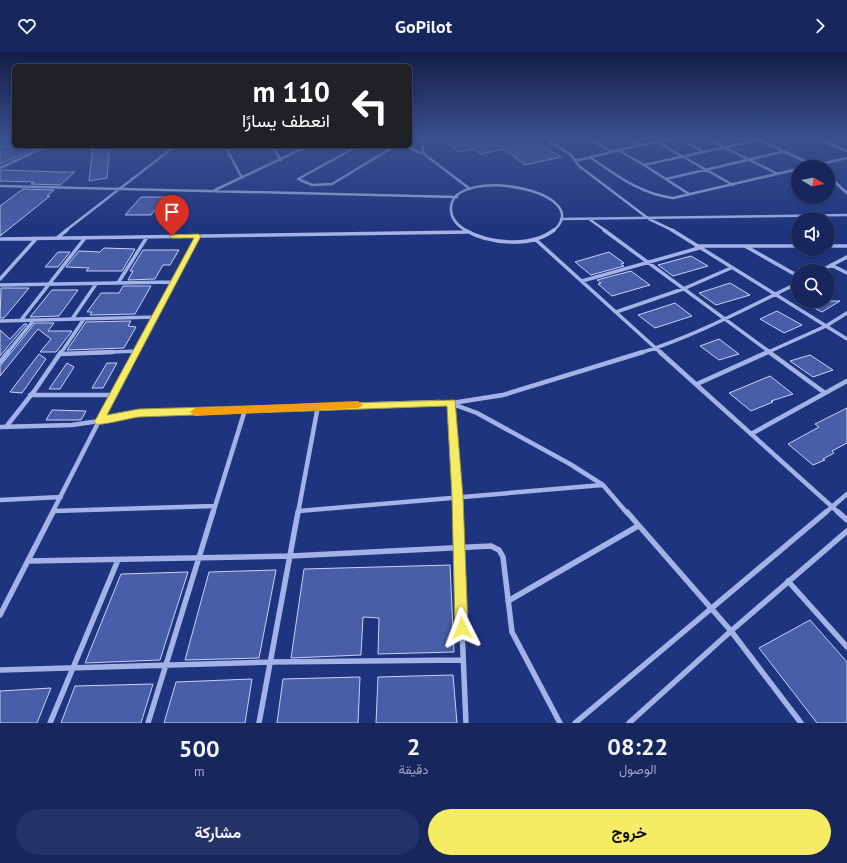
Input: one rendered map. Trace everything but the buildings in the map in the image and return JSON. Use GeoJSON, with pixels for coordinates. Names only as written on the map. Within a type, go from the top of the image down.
{"type":"FeatureCollection","features":[{"type":"Feature","properties":{"kind":"street"},"geometry":{"type":"LineString","coordinates":[[57,238],[144,170]]}},
{"type":"Feature","properties":{"kind":"street"},"geometry":{"type":"LineString","coordinates":[[238,170],[242,178]]}},
{"type":"Feature","properties":{"kind":"street"},"geometry":{"type":"LineString","coordinates":[[213,191],[259,170]]}},
{"type":"Feature","properties":{"kind":"street"},"geometry":{"type":"LineString","coordinates":[[314,170],[298,179],[312,185],[332,184],[355,170]]}},
{"type":"Feature","properties":{"kind":"street"},"geometry":{"type":"LineString","coordinates":[[447,170],[470,190]]}},
{"type":"Feature","properties":{"kind":"street"},"geometry":{"type":"LineString","coordinates":[[585,170],[649,219],[670,229],[847,339]]}},
{"type":"Feature","properties":{"kind":"street"},"geometry":{"type":"LineString","coordinates":[[611,170],[644,192],[664,198],[734,185],[791,171]]}},
{"type":"Feature","properties":{"kind":"street"},"geometry":{"type":"LineString","coordinates":[[652,170],[689,194]]}},
{"type":"Feature","properties":{"kind":"street"},"geometry":{"type":"LineString","coordinates":[[666,180],[706,170]]}},
{"type":"Feature","properties":{"kind":"street"},"geometry":{"type":"LineString","coordinates":[[708,170],[734,185]]}},
{"type":"Feature","properties":{"kind":"street"},"geometry":{"type":"LineString","coordinates":[[771,170],[778,174]]}},
{"type":"Feature","properties":{"kind":"street"},"geometry":{"type":"LineString","coordinates":[[835,182],[847,193]]}},
{"type":"Feature","properties":{"kind":"street"},"geometry":{"type":"LineString","coordinates":[[500,185],[530,190],[544,195],[554,202],[560,210],[561,219],[557,227],[548,234],[535,239],[518,242],[482,238],[467,232],[457,225],[452,218],[450,210],[452,203],[457,197],[470,190],[500,185]]}},
{"type":"Feature","properties":{"kind":"street"},"geometry":{"type":"LineString","coordinates":[[0,186],[457,197]]}},
{"type":"Feature","properties":{"kind":"street"},"geometry":{"type":"LineString","coordinates":[[561,219],[649,219],[847,215]]}},
{"type":"Feature","properties":{"kind":"street"},"geometry":{"type":"LineString","coordinates":[[589,219],[825,393]]}},
{"type":"Feature","properties":{"kind":"street"},"geometry":{"type":"LineString","coordinates":[[0,239],[467,232]]}},
{"type":"Feature","properties":{"kind":"street"},"geometry":{"type":"LineString","coordinates":[[0,615],[99,421],[198,236]]}},
{"type":"Feature","properties":{"kind":"street"},"geometry":{"type":"LineString","coordinates":[[118,283],[147,237]]}},
{"type":"Feature","properties":{"kind":"street"},"geometry":{"type":"LineString","coordinates":[[22,320],[85,238]]}},
{"type":"Feature","properties":{"kind":"street"},"geometry":{"type":"LineString","coordinates":[[0,279],[36,239]]}},
{"type":"Feature","properties":{"kind":"street"},"geometry":{"type":"LineString","coordinates":[[535,239],[847,520]]}},
{"type":"Feature","properties":{"kind":"street"},"geometry":{"type":"LineString","coordinates":[[745,246],[791,272]]}},
{"type":"Feature","properties":{"kind":"street"},"geometry":{"type":"LineString","coordinates":[[582,281],[697,247],[791,246]]}},
{"type":"Feature","properties":{"kind":"street"},"geometry":{"type":"LineString","coordinates":[[835,246],[847,246]]}},
{"type":"Feature","properties":{"kind":"street"},"geometry":{"type":"LineString","coordinates":[[833,264],[847,257]]}},
{"type":"Feature","properties":{"kind":"street"},"geometry":{"type":"LineString","coordinates":[[835,267],[847,273]]}},
{"type":"Feature","properties":{"kind":"street"},"geometry":{"type":"LineString","coordinates":[[616,312],[683,289],[731,268]]}},
{"type":"Feature","properties":{"kind":"street"},"geometry":{"type":"LineString","coordinates":[[0,285],[174,282]]}},
{"type":"Feature","properties":{"kind":"street"},"geometry":{"type":"LineString","coordinates":[[72,319],[96,284]]}},
{"type":"Feature","properties":{"kind":"street"},"geometry":{"type":"LineString","coordinates":[[0,427],[72,425],[139,413],[318,406],[452,403],[503,395],[656,348],[723,319],[791,287]]}},
{"type":"Feature","properties":{"kind":"street"},"geometry":{"type":"LineString","coordinates":[[697,384],[769,353],[826,326],[847,313]]}},
{"type":"Feature","properties":{"kind":"street"},"geometry":{"type":"LineString","coordinates":[[0,321],[155,317]]}},
{"type":"Feature","properties":{"kind":"street"},"geometry":{"type":"LineString","coordinates":[[6,427],[84,319]]}},
{"type":"Feature","properties":{"kind":"street"},"geometry":{"type":"LineString","coordinates":[[0,362],[34,320]]}},
{"type":"Feature","properties":{"kind":"street"},"geometry":{"type":"LineString","coordinates":[[60,354],[137,351]]}},
{"type":"Feature","properties":{"kind":"street"},"geometry":{"type":"LineString","coordinates":[[0,356],[6,355]]}},
{"type":"Feature","properties":{"kind":"street"},"geometry":{"type":"LineString","coordinates":[[751,434],[847,381]]}},
{"type":"Feature","properties":{"kind":"street"},"geometry":{"type":"LineString","coordinates":[[30,395],[113,395]]}},
{"type":"Feature","properties":{"kind":"street"},"geometry":{"type":"LineString","coordinates":[[452,403],[559,458],[603,485],[710,610],[731,631],[801,723]]}},
{"type":"Feature","properties":{"kind":"street"},"geometry":{"type":"LineString","coordinates":[[452,403],[458,497],[458,548],[466,723]]}},
{"type":"Feature","properties":{"kind":"street"},"geometry":{"type":"LineString","coordinates":[[259,723],[269,662],[291,556],[318,406]]}},
{"type":"Feature","properties":{"kind":"street"},"geometry":{"type":"LineString","coordinates":[[148,723],[245,410]]}},
{"type":"Feature","properties":{"kind":"street"},"geometry":{"type":"LineString","coordinates":[[299,512],[603,485]]}},
{"type":"Feature","properties":{"kind":"street"},"geometry":{"type":"LineString","coordinates":[[575,723],[847,494]]}},
{"type":"Feature","properties":{"kind":"street"},"geometry":{"type":"LineString","coordinates":[[0,500],[61,497]]}},
{"type":"Feature","properties":{"kind":"street"},"geometry":{"type":"LineString","coordinates":[[54,511],[214,506]]}},
{"type":"Feature","properties":{"kind":"street"},"geometry":{"type":"LineString","coordinates":[[508,601],[638,526]]}},
{"type":"Feature","properties":{"kind":"street"},"geometry":{"type":"LineString","coordinates":[[632,722],[731,631],[847,531]]}},
{"type":"Feature","properties":{"kind":"street"},"geometry":{"type":"LineString","coordinates":[[28,561],[291,556],[491,546],[499,550],[503,557],[512,632],[560,723]]}},
{"type":"Feature","properties":{"kind":"street"},"geometry":{"type":"LineString","coordinates":[[50,723],[118,560]]}},
{"type":"Feature","properties":{"kind":"street"},"geometry":{"type":"LineString","coordinates":[[788,581],[847,648]]}},
{"type":"Feature","properties":{"kind":"street"},"geometry":{"type":"LineString","coordinates":[[0,670],[269,662],[463,660]]}},
{"type":"Feature","properties":{"kind":"slow traffic"},"geometry":{"type":"LineString","coordinates":[[195,412],[358,405]]}},
{"type":"Feature","properties":{"kind":"route"},"geometry":{"type":"LineString","coordinates":[[172,236],[198,236],[99,421],[139,413],[172,413],[439,402],[452,403],[458,497],[458,548],[462,628]]}}]}
